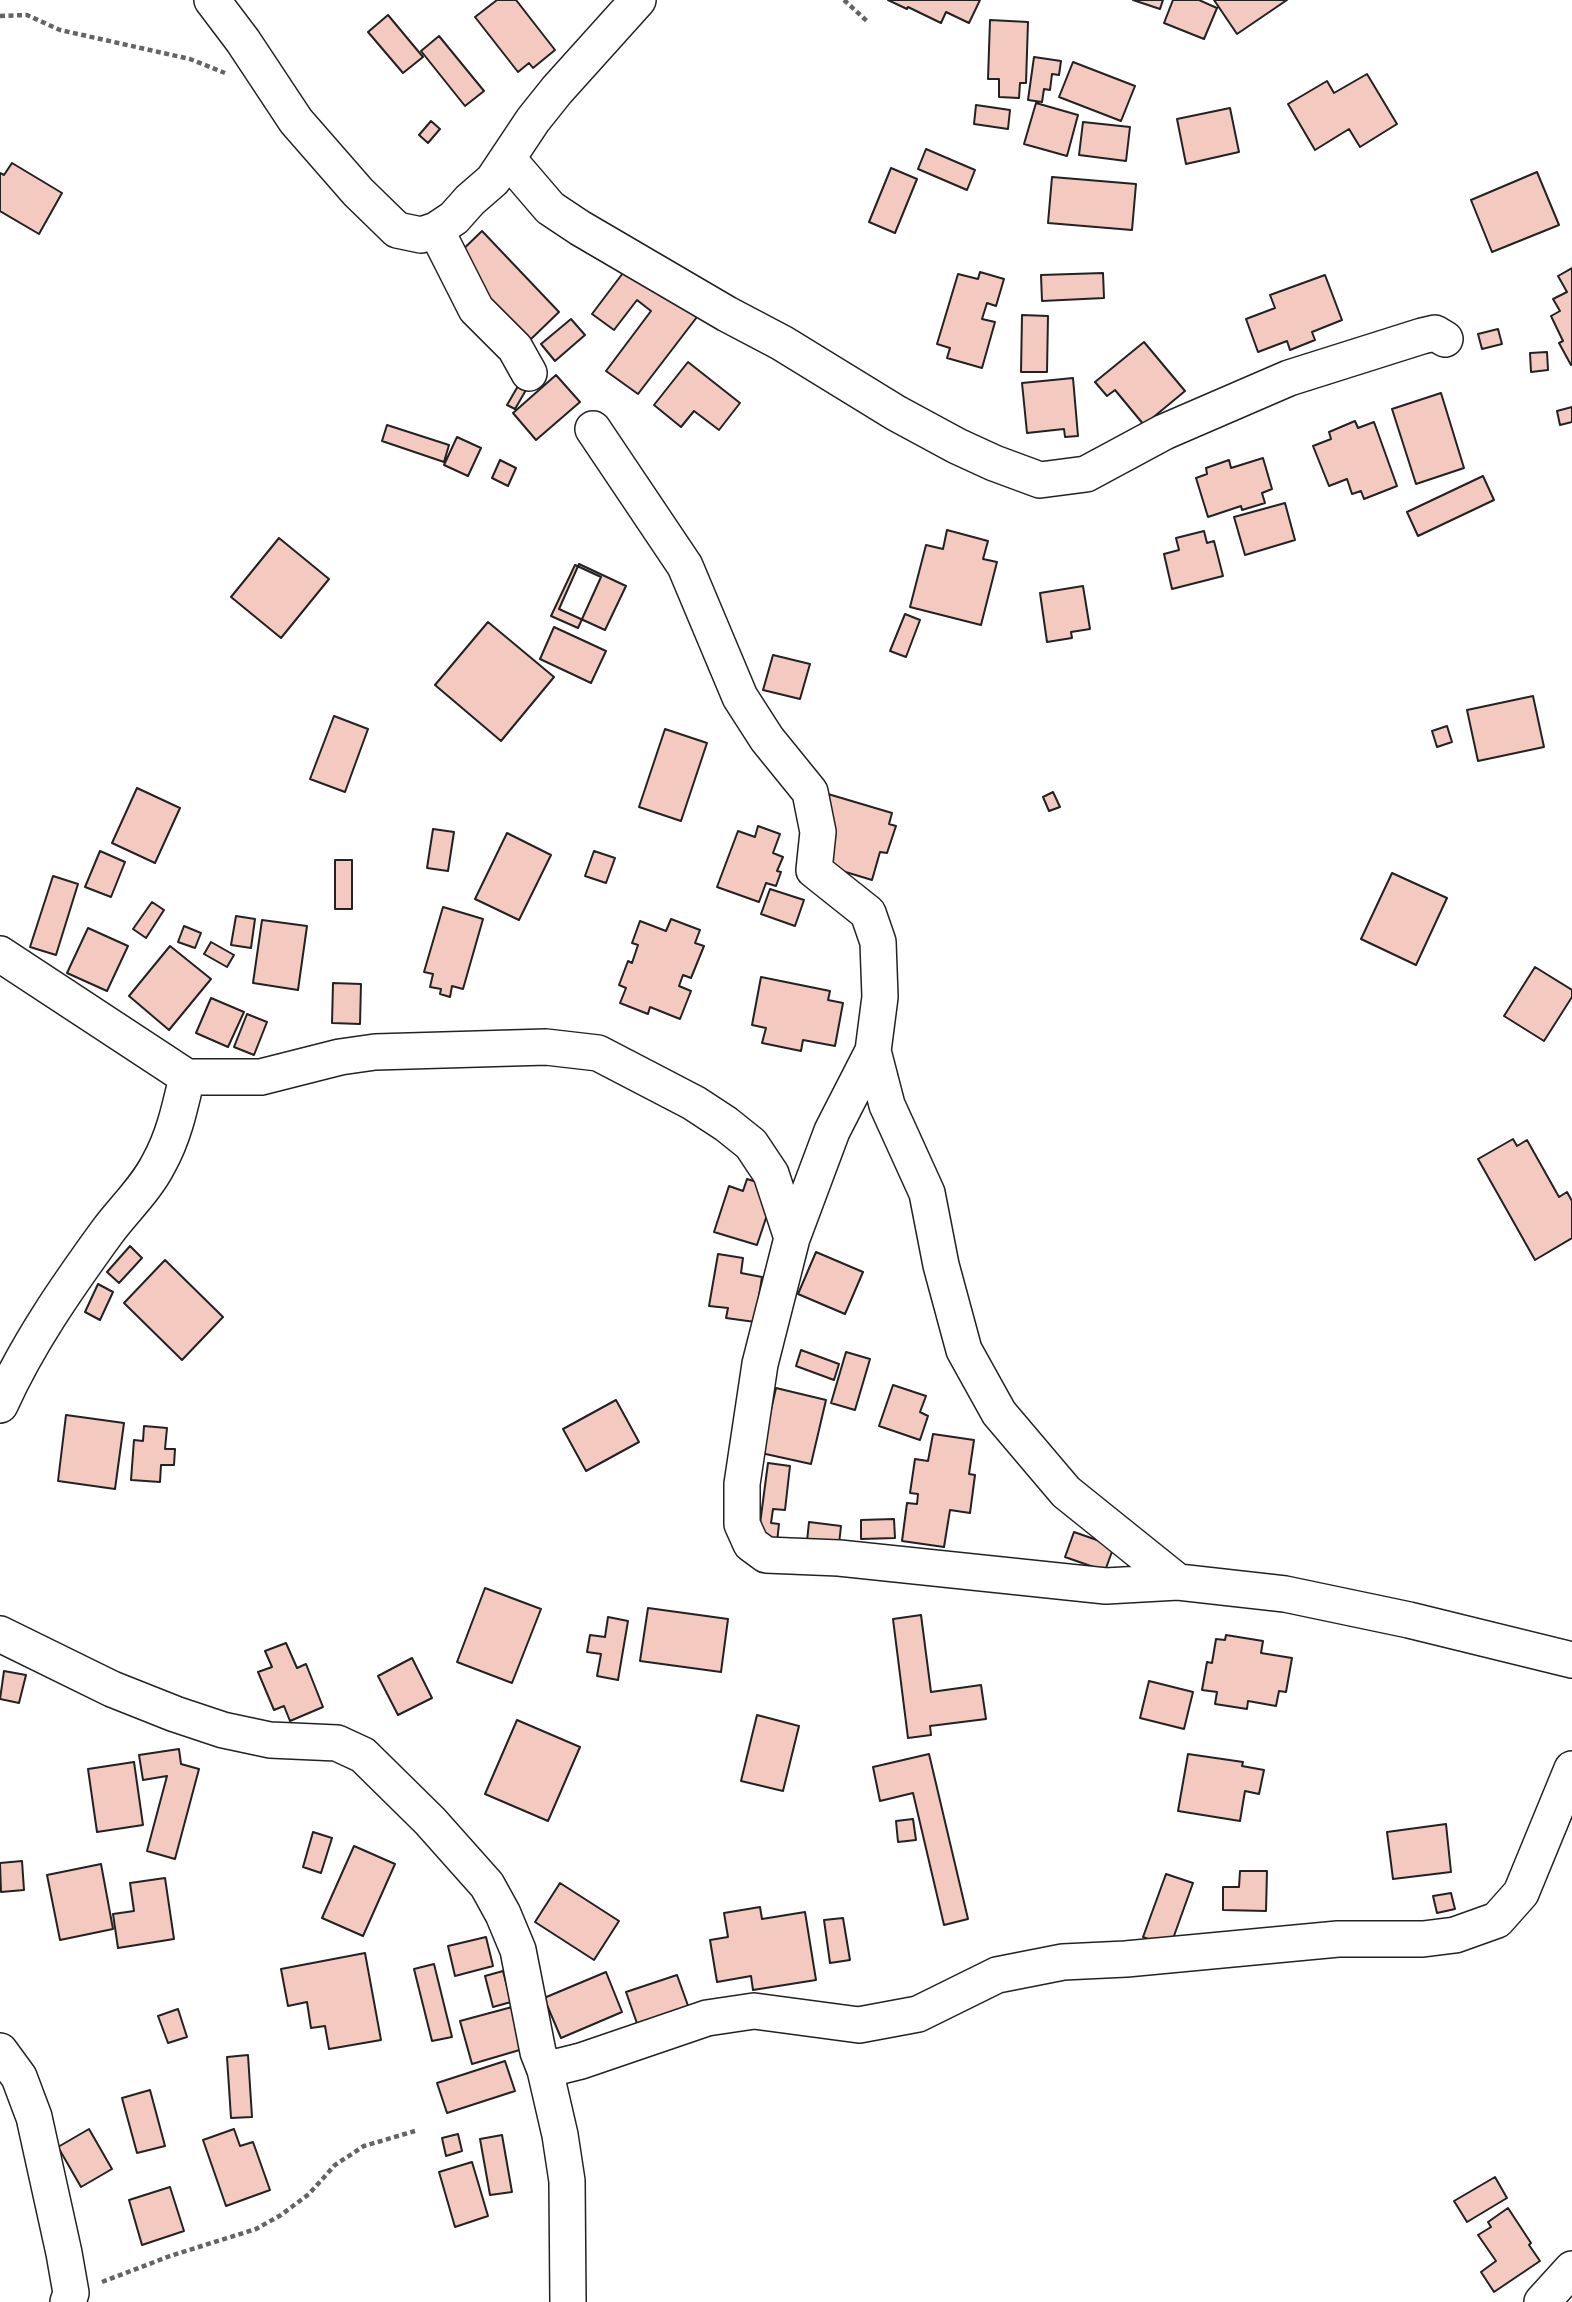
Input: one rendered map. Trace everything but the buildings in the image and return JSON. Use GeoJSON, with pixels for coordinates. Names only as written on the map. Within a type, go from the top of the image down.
{"type":"FeatureCollection","features":[{"type":"Feature","properties":{"kind":"street"},"geometry":{"type":"LineString","coordinates":[[212,0],[296,121],[358,192],[397,230],[421,235],[436,230],[454,218],[493,180],[533,120],[557,90],[638,0]]}},
{"type":"Feature","properties":{"kind":"street"},"geometry":{"type":"LineString","coordinates":[[508,159],[550,208],[580,228],[727,314],[782,342],[896,413],[993,463],[1041,480],[1086,474],[1164,432],[1289,378],[1422,336],[1435,333],[1445,339]]}},
{"type":"Feature","properties":{"kind":"street"},"geometry":{"type":"LineString","coordinates":[[436,230],[476,309],[515,348],[529,373]]}},
{"type":"Feature","properties":{"kind":"street"},"geometry":{"type":"LineString","coordinates":[[593,429],[685,566],[740,697],[767,739],[810,792],[818,832],[814,870],[868,913],[878,942],[880,997],[873,1051],[832,1131],[792,1238],[760,1364],[742,1484],[742,1524],[751,1544],[766,1555],[839,1558],[1106,1586],[1178,1582],[1285,1594],[1409,1620],[1572,1660]]}},
{"type":"Feature","properties":{"kind":"street"},"geometry":{"type":"LineString","coordinates":[[0,954],[187,1077],[261,1077],[340,1057],[375,1052],[546,1047],[598,1054],[694,1103],[751,1144],[771,1174],[792,1238]]}},
{"type":"Feature","properties":{"kind":"street"},"geometry":{"type":"LineString","coordinates":[[873,1051],[887,1105],[927,1193],[941,1265],[964,1350],[999,1413],[1066,1492],[1178,1582]]}},
{"type":"Feature","properties":{"kind":"street"},"geometry":{"type":"LineString","coordinates":[[0,1405],[18,1366],[50,1313],[108,1230],[158,1166],[173,1135],[187,1077]]}},
{"type":"Feature","properties":{"kind":"street"},"geometry":{"type":"LineString","coordinates":[[0,1634],[112,1689],[222,1730],[270,1740],[337,1743],[363,1755],[420,1811],[487,1885],[518,1950],[568,2181],[568,2302]]}},
{"type":"Feature","properties":{"kind":"street"},"geometry":{"type":"LineString","coordinates":[[545,2070],[581,2061],[707,2018],[754,2011],[859,2025],[918,2014],[997,1975],[1063,1962],[1126,1959],[1338,1939],[1423,1939],[1455,1935],[1497,1920],[1521,1893],[1572,1769]]}},
{"type":"Feature","properties":{"kind":"street"},"geometry":{"type":"LineString","coordinates":[[0,2051],[19,2077],[34,2117],[69,2297]]}},
{"type":"Feature","properties":{"kind":"street"},"geometry":{"type":"LineString","coordinates":[[1542,2302],[1572,2269]]}},
{"type":"Feature","properties":{"kind":"path"},"geometry":{"type":"LineString","coordinates":[[844,0],[868,22]]}},
{"type":"Feature","properties":{"kind":"path"},"geometry":{"type":"LineString","coordinates":[[0,16],[27,15],[60,30],[190,59],[236,78]]}},
{"type":"Feature","properties":{"kind":"path"},"geometry":{"type":"LineString","coordinates":[[69,2297],[170,2256],[256,2229],[309,2194],[335,2165],[364,2146],[415,2131]]}}]}
